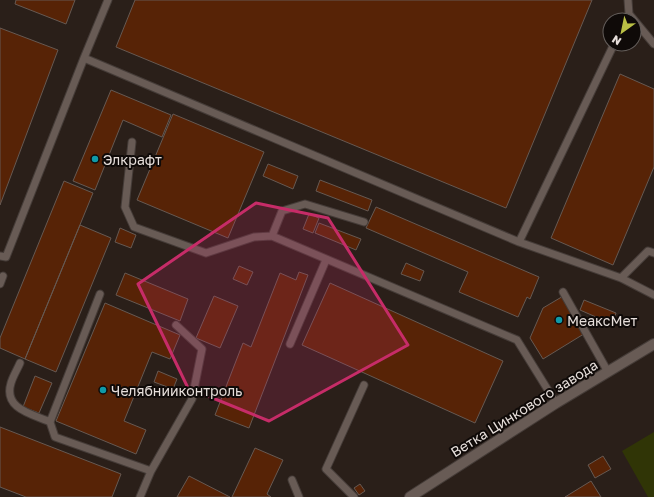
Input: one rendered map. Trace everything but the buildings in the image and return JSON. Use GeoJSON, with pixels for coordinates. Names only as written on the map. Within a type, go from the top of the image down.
{"type":"FeatureCollection","features":[{"type":"Feature","properties":{"kind":"street","name":"Ветка Цинкового завода"},"geometry":{"type":"LineString","coordinates":[[410,497],[556,403],[654,344]]}},
{"type":"Feature","properties":{"kind":"lane"},"geometry":{"type":"LineString","coordinates":[[0,256],[6,257],[108,0]]}},
{"type":"Feature","properties":{"kind":"lane"},"geometry":{"type":"LineString","coordinates":[[627,12],[628,0]]}},
{"type":"Feature","properties":{"kind":"lane"},"geometry":{"type":"LineString","coordinates":[[642,30],[654,44]]}},
{"type":"Feature","properties":{"kind":"lane"},"geometry":{"type":"LineString","coordinates":[[519,242],[610,52]]}},
{"type":"Feature","properties":{"kind":"lane"},"geometry":{"type":"LineString","coordinates":[[84,58],[519,242],[621,278],[654,295]]}},
{"type":"Feature","properties":{"kind":"lane"},"geometry":{"type":"LineString","coordinates":[[132,142],[125,207],[134,226],[206,253],[254,237],[272,236],[517,340],[556,403]]}},
{"type":"Feature","properties":{"kind":"lane"},"geometry":{"type":"LineString","coordinates":[[272,236],[282,211],[305,204],[364,222]]}},
{"type":"Feature","properties":{"kind":"lane"},"geometry":{"type":"LineString","coordinates":[[621,278],[648,251],[654,253]]}},
{"type":"Feature","properties":{"kind":"lane"},"geometry":{"type":"LineString","coordinates":[[290,344],[326,260]]}},
{"type":"Feature","properties":{"kind":"lane"},"geometry":{"type":"LineString","coordinates":[[0,284],[3,276]]}},
{"type":"Feature","properties":{"kind":"lane"},"geometry":{"type":"LineString","coordinates":[[563,292],[608,372]]}},
{"type":"Feature","properties":{"kind":"lane"},"geometry":{"type":"LineString","coordinates":[[100,294],[50,422],[55,437],[152,471]]}},
{"type":"Feature","properties":{"kind":"lane"},"geometry":{"type":"LineString","coordinates":[[140,497],[152,471],[192,399],[202,349],[176,325]]}},
{"type":"Feature","properties":{"kind":"lane"},"geometry":{"type":"LineString","coordinates":[[20,363],[10,384],[10,398],[17,408],[50,422]]}},
{"type":"Feature","properties":{"kind":"lane"},"geometry":{"type":"LineString","coordinates":[[354,497],[326,468],[364,385]]}},
{"type":"Feature","properties":{"kind":"lane"},"geometry":{"type":"LineString","coordinates":[[292,480],[299,497]]}},
{"type":"Feature","properties":{"kind":"highlighted area"},"geometry":{"type":"Polygon","coordinates":[[[256,203],[328,218],[408,345],[269,421],[188,388],[138,284],[256,203]]]}},
{"type":"Feature","properties":{"kind":"green space"},"geometry":{"type":"Polygon","coordinates":[[[654,432],[654,497],[648,497],[622,451],[654,432]]]}},
{"type":"Feature","properties":{"kind":"place","name":"Элкрафт"},"geometry":{"type":"Point","coordinates":[95,159]}},
{"type":"Feature","properties":{"kind":"place","name":"МеаксМет"},"geometry":{"type":"Point","coordinates":[559,320]}},
{"type":"Feature","properties":{"kind":"place","name":"Челябнииконтроль"},"geometry":{"type":"Point","coordinates":[103,390]}}]}
